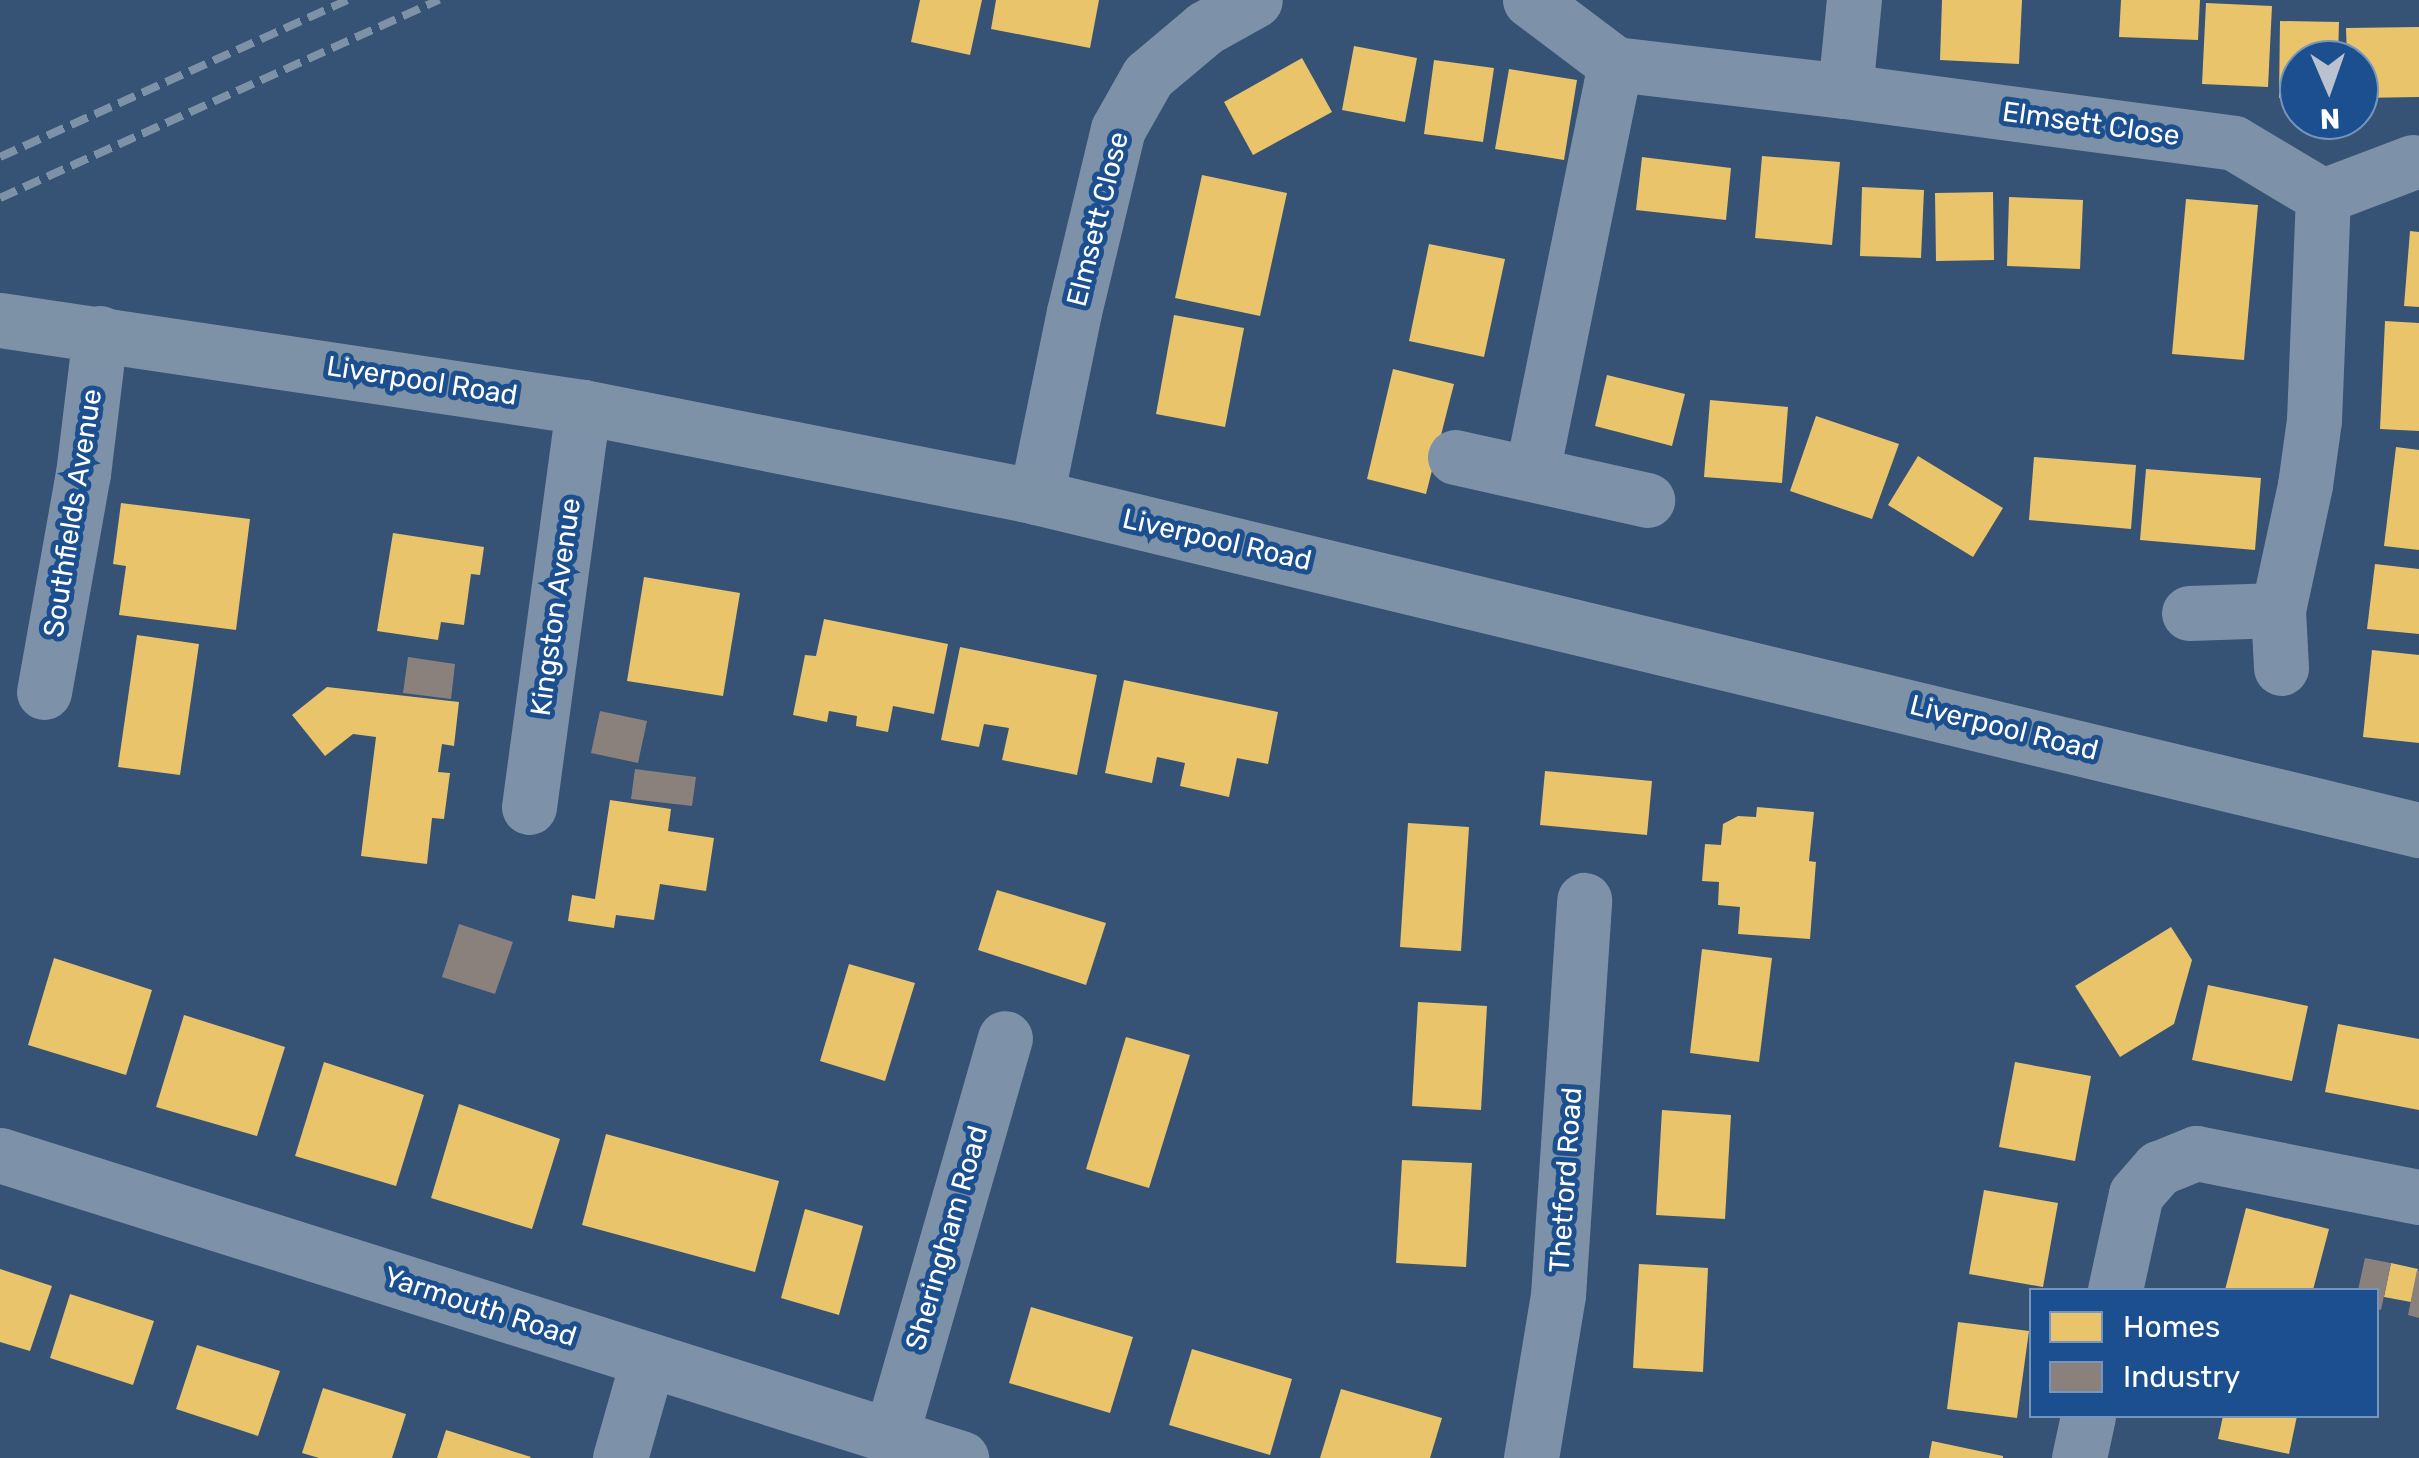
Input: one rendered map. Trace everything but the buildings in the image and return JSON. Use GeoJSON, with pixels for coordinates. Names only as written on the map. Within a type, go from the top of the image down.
{"type":"FeatureCollection","features":[{"type":"Feature","properties":{"kind":"highway","name":"Liverpool Road"},"geometry":{"type":"LineString","coordinates":[[0,320],[583,407],[1036,497],[1685,650],[2419,830]]}},
{"type":"Feature","properties":{"kind":"street","name":"Elmsett Close"},"geometry":{"type":"LineString","coordinates":[[1036,497],[1074,312],[1118,129],[1148,76],[1205,28],[1255,0]]}},
{"type":"Feature","properties":{"kind":"street"},"geometry":{"type":"LineString","coordinates":[[1530,0],[1615,64],[1532,472]]}},
{"type":"Feature","properties":{"kind":"street"},"geometry":{"type":"LineString","coordinates":[[1845,91],[1854,0]]}},
{"type":"Feature","properties":{"kind":"street","name":"Elmsett Close"},"geometry":{"type":"LineString","coordinates":[[1615,64],[2234,143],[2323,196]]}},
{"type":"Feature","properties":{"kind":"street"},"geometry":{"type":"LineString","coordinates":[[2280,668],[2278,610],[2306,485],[2314,420],[2323,196],[2414,162]]}},
{"type":"Feature","properties":{"kind":"street","name":"Southfields Avenue"},"geometry":{"type":"LineString","coordinates":[[44,692],[84,474],[100,333]]}},
{"type":"Feature","properties":{"kind":"street","name":"Kingston Avenue"},"geometry":{"type":"LineString","coordinates":[[529,807],[583,407]]}},
{"type":"Feature","properties":{"kind":"street"},"geometry":{"type":"LineString","coordinates":[[1454,457],[1647,500]]}},
{"type":"Feature","properties":{"kind":"street"},"geometry":{"type":"LineString","coordinates":[[2190,613],[2278,610]]}},
{"type":"Feature","properties":{"kind":"street","name":"Thetford Road"},"geometry":{"type":"LineString","coordinates":[[1532,1458],[1558,1295],[1585,900]]}},
{"type":"Feature","properties":{"kind":"street","name":"Sheringham Road"},"geometry":{"type":"LineString","coordinates":[[890,1438],[1005,1038]]}},
{"type":"Feature","properties":{"kind":"street"},"geometry":{"type":"LineString","coordinates":[[2115,1288],[2136,1194],[2160,1168],[2196,1153],[2419,1198]]}},
{"type":"Feature","properties":{"kind":"street","name":"Yarmouth Road"},"geometry":{"type":"LineString","coordinates":[[0,1155],[960,1458]]}},
{"type":"Feature","properties":{"kind":"street"},"geometry":{"type":"LineString","coordinates":[[620,1458],[648,1360]]}},
{"type":"Feature","properties":{"kind":"street"},"geometry":{"type":"LineString","coordinates":[[2079,1458],[2088,1418]]}},
{"type":"Feature","properties":{"kind":"railway"},"geometry":{"type":"LineString","coordinates":[[0,157],[347,0]]}},
{"type":"Feature","properties":{"kind":"railway"},"geometry":{"type":"LineString","coordinates":[[0,198],[439,0]]}}]}
